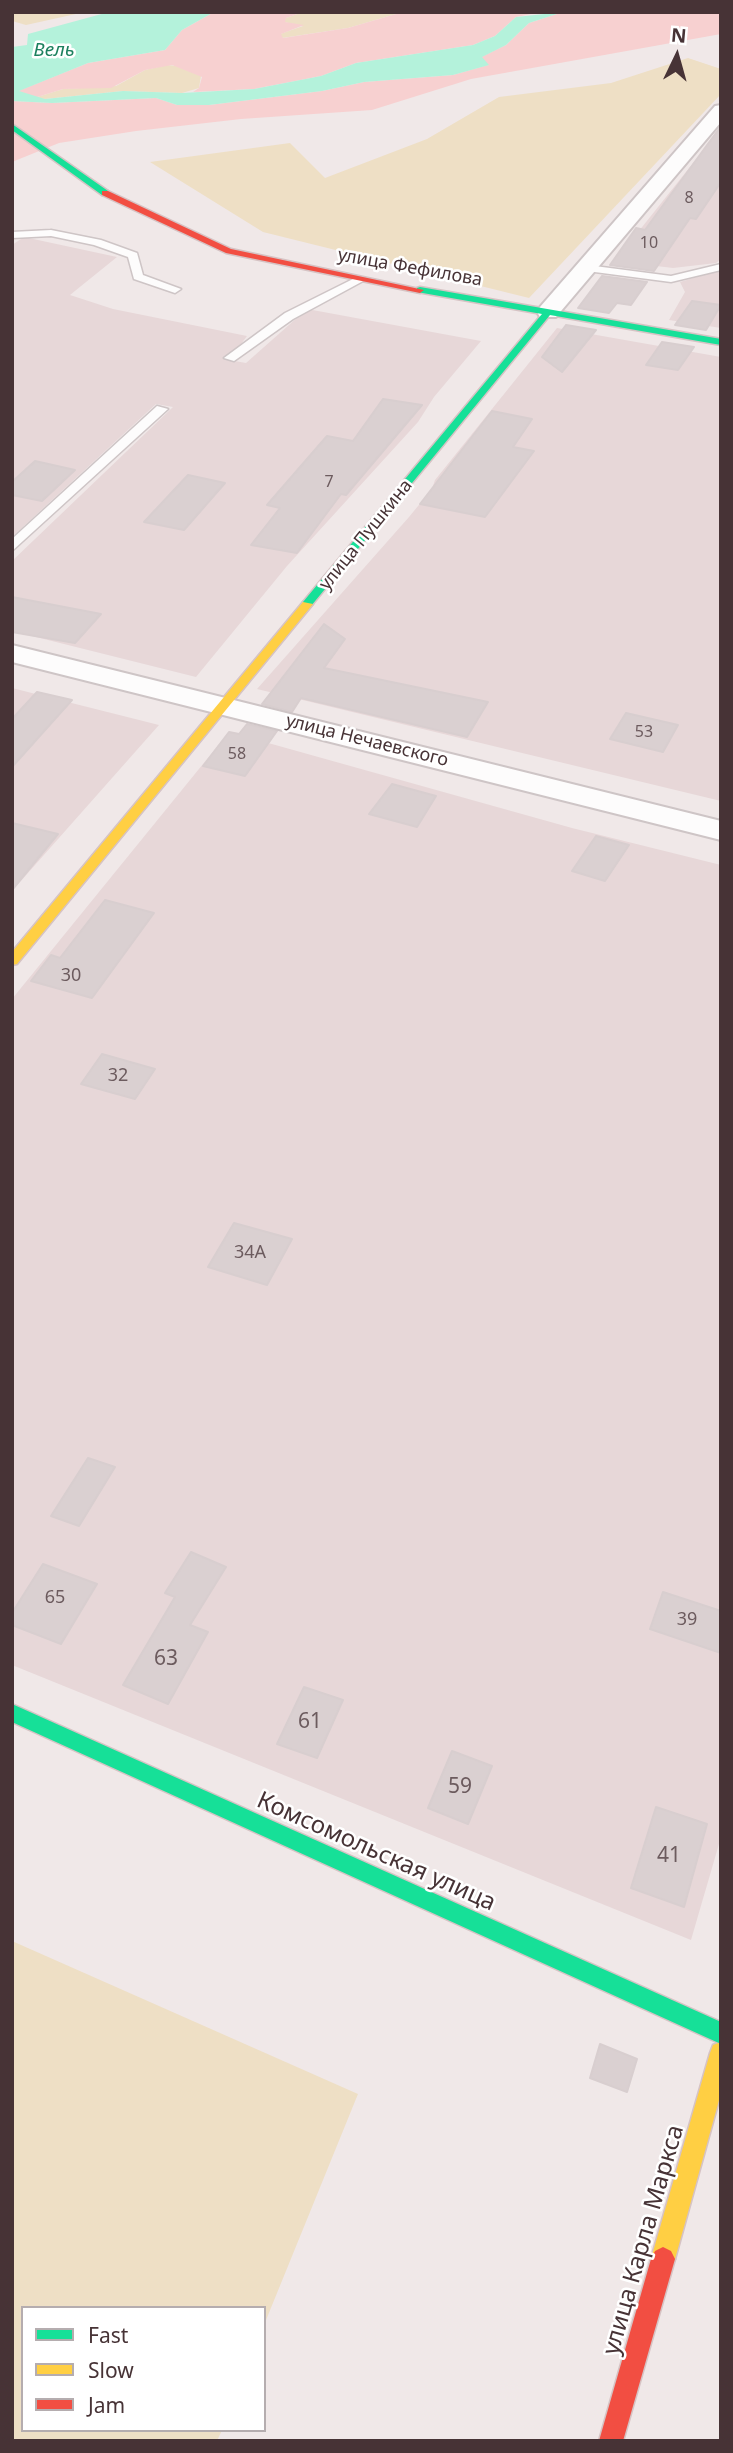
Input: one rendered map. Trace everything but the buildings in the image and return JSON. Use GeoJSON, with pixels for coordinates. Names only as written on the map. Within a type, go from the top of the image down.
{"type":"FeatureCollection","features":[{"type":"Feature","properties":{"kind":"main road","name":"улица Фефилова"},"geometry":{"type":"LineString","coordinates":[[12,127],[105,193],[229,251],[359,280],[721,342]]}},
{"type":"Feature","properties":{"kind":"main road","name":"улица Пушкина"},"geometry":{"type":"LineString","coordinates":[[12,961],[548,312]]}},
{"type":"Feature","properties":{"kind":"main road","name":"Комсомольская улица"},"geometry":{"type":"LineString","coordinates":[[12,1713],[721,2033]]}},
{"type":"Feature","properties":{"kind":"main road","name":"улица Карла Маркса"},"geometry":{"type":"LineString","coordinates":[[611,2441],[721,2053]]}},
{"type":"Feature","properties":{"kind":"street","name":"улица Пушкина"},"geometry":{"type":"LineString","coordinates":[[548,312],[721,110]]}},
{"type":"Feature","properties":{"kind":"street","name":"улица Нечаевского"},"geometry":{"type":"LineString","coordinates":[[12,653],[721,831]]}},
{"type":"Feature","properties":{"kind":"lane"},"geometry":{"type":"LineString","coordinates":[[12,235],[51,233],[97,242],[133,255],[138,277],[175,289]]}},
{"type":"Feature","properties":{"kind":"lane"},"geometry":{"type":"LineString","coordinates":[[587,268],[671,279],[721,267]]}},
{"type":"Feature","properties":{"kind":"lane"},"geometry":{"type":"LineString","coordinates":[[230,358],[289,316],[359,280]]}},
{"type":"Feature","properties":{"kind":"lane"},"geometry":{"type":"LineString","coordinates":[[12,547],[162,409]]}},
{"type":"Feature","properties":{"kind":"shaded area"},"geometry":{"type":"Polygon","coordinates":[[[12,12],[85,12],[26,25],[12,21],[12,12]]]}},
{"type":"Feature","properties":{"kind":"shaded area"},"geometry":{"type":"Polygon","coordinates":[[[303,12],[403,12],[348,28],[282,38],[280,34],[303,26],[284,22],[286,18],[303,12]]]}},
{"type":"Feature","properties":{"kind":"shaded area"},"geometry":{"type":"Polygon","coordinates":[[[688,58],[721,69],[721,94],[529,298],[263,232],[150,162],[290,143],[325,178],[427,139],[499,97],[611,83],[688,58]]]}},
{"type":"Feature","properties":{"kind":"shaded area"},"geometry":{"type":"Polygon","coordinates":[[[167,65],[178,66],[201,76],[199,88],[182,93],[123,91],[34,98],[63,89],[116,86],[145,70],[167,65]]]}},
{"type":"Feature","properties":{"kind":"shaded area"},"geometry":{"type":"Polygon","coordinates":[[[721,128],[721,259],[716,263],[673,268],[615,261],[721,128]]]}},
{"type":"Feature","properties":{"kind":"shaded area"},"geometry":{"type":"Polygon","coordinates":[[[24,237],[117,257],[70,295],[113,309],[247,336],[229,360],[246,363],[307,309],[481,341],[434,397],[418,422],[287,566],[196,677],[12,631],[12,561],[173,407],[156,404],[12,537],[12,245],[24,237]]]}},
{"type":"Feature","properties":{"kind":"shaded area"},"geometry":{"type":"Polygon","coordinates":[[[721,270],[721,328],[669,320],[685,292],[680,282],[721,270]]]}},
{"type":"Feature","properties":{"kind":"shaded area"},"geometry":{"type":"Polygon","coordinates":[[[557,328],[721,357],[721,801],[257,689],[409,517],[432,489],[435,480],[557,328]]]}},
{"type":"Feature","properties":{"kind":"shaded area"},"geometry":{"type":"Polygon","coordinates":[[[12,688],[159,725],[12,891],[12,688]]]}},
{"type":"Feature","properties":{"kind":"shaded area"},"geometry":{"type":"Polygon","coordinates":[[[229,732],[572,828],[721,865],[721,1837],[691,1940],[12,1665],[12,999],[229,732]]]}},
{"type":"Feature","properties":{"kind":"shaded area"},"geometry":{"type":"Polygon","coordinates":[[[12,1941],[358,2094],[266,2320],[266,2306],[21,2306],[21,2432],[221,2432],[217,2441],[12,2441],[12,1941]]]}},
{"type":"Feature","properties":{"kind":"sand"},"geometry":{"type":"Polygon","coordinates":[[[214,12],[303,12],[286,18],[285,22],[304,25],[281,34],[283,38],[348,28],[403,12],[541,12],[516,17],[495,36],[473,45],[356,63],[321,76],[254,89],[193,92],[199,88],[202,77],[172,65],[145,70],[111,88],[63,89],[34,98],[18,91],[88,63],[165,50],[182,30],[214,12]]]}},
{"type":"Feature","properties":{"kind":"sand"},"geometry":{"type":"Polygon","coordinates":[[[563,12],[721,12],[721,34],[471,79],[372,110],[241,119],[136,131],[59,143],[12,162],[12,101],[52,103],[156,98],[177,105],[209,105],[322,91],[364,82],[453,75],[488,65],[481,57],[506,45],[529,23],[563,12]]]}},
{"type":"Feature","properties":{"kind":"water","name":"Вель"},"geometry":{"type":"Polygon","coordinates":[[[109,12],[214,12],[182,30],[165,50],[88,63],[19,91],[45,99],[123,91],[182,93],[254,89],[321,76],[356,63],[473,45],[495,36],[516,17],[563,12],[529,23],[506,45],[482,57],[489,65],[453,75],[364,82],[322,91],[209,105],[177,105],[156,98],[52,103],[12,101],[12,47],[27,45],[28,34],[109,12]]]}},
{"type":"Feature","properties":{"kind":"traffic: fast"},"geometry":{"type":"LineString","coordinates":[[12,126],[105,193]]}},
{"type":"Feature","properties":{"kind":"traffic: fast"},"geometry":{"type":"LineString","coordinates":[[420,290],[721,342]]}},
{"type":"Feature","properties":{"kind":"traffic: fast"},"geometry":{"type":"LineString","coordinates":[[307,604],[548,312]]}},
{"type":"Feature","properties":{"kind":"traffic: fast"},"geometry":{"type":"LineString","coordinates":[[12,1713],[721,2033]]}},
{"type":"Feature","properties":{"kind":"traffic: slow"},"geometry":{"type":"LineString","coordinates":[[12,961],[307,604]]}},
{"type":"Feature","properties":{"kind":"traffic: slow"},"geometry":{"type":"LineString","coordinates":[[663,2259],[721,2053]]}},
{"type":"Feature","properties":{"kind":"traffic: jam"},"geometry":{"type":"LineString","coordinates":[[105,193],[229,251],[420,290]]}},
{"type":"Feature","properties":{"kind":"traffic: jam"},"geometry":{"type":"LineString","coordinates":[[611,2441],[663,2259]]}}]}
